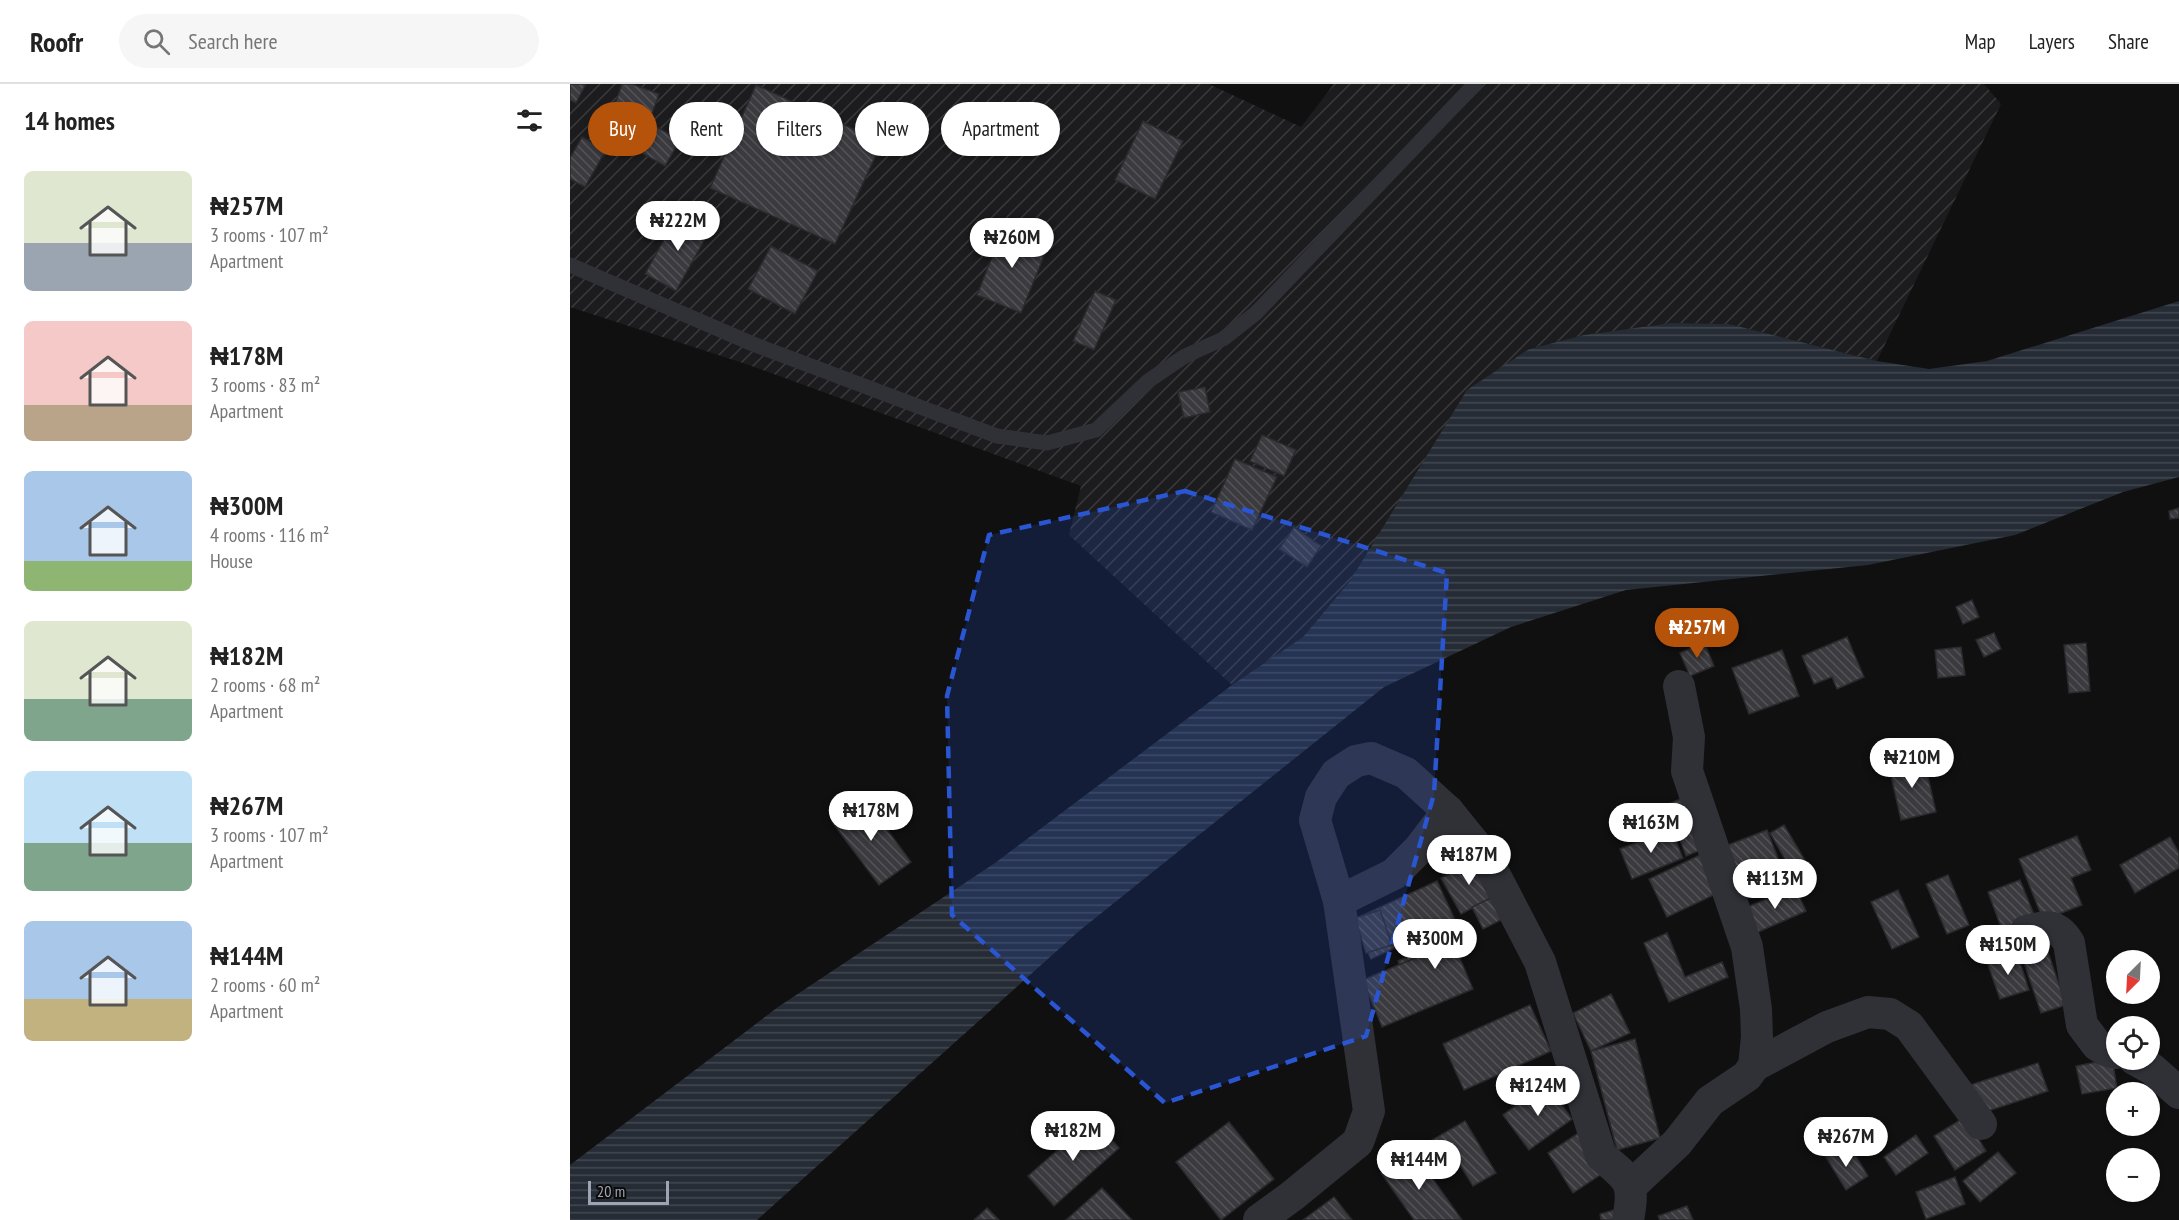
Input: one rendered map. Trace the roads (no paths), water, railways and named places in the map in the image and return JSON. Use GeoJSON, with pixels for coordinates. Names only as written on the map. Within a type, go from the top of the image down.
{"type":"FeatureCollection","features":[{"type":"Feature","properties":{"kind":"street"},"geometry":{"type":"LineString","coordinates":[[1679,686],[1689,737],[1687,771],[1747,947],[1757,1037],[1754,1066]]}},
{"type":"Feature","properties":{"kind":"street"},"geometry":{"type":"LineString","coordinates":[[1258,1220],[1292,1196],[1358,1142],[1369,1111],[1339,900],[1315,820],[1321,797],[1336,774],[1356,761],[1371,758],[1406,773],[1448,811],[1486,858],[1540,962],[1601,1156],[1618,1170],[1631,1186],[1632,1200],[1628,1220]]}},
{"type":"Feature","properties":{"kind":"street"},"geometry":{"type":"LineString","coordinates":[[1339,900],[1394,874],[1419,849],[1448,811]]}},
{"type":"Feature","properties":{"kind":"street"},"geometry":{"type":"LineString","coordinates":[[2026,931],[2043,927],[2054,928],[2062,932],[2069,943],[2082,1025],[2097,1045],[2106,1050]]}},
{"type":"Feature","properties":{"kind":"street"},"geometry":{"type":"LineString","coordinates":[[1631,1186],[1677,1143],[1710,1101],[1747,1076],[1754,1066],[1827,1027],[1868,1012],[1890,1014],[1909,1026],[1981,1124]]}},
{"type":"Feature","properties":{"kind":"street"},"geometry":{"type":"LineString","coordinates":[[2153,1070],[2179,1093]]}},
{"type":"Feature","properties":{"kind":"lane"},"geometry":{"type":"LineString","coordinates":[[570,266],[753,344],[986,432],[997,436],[1047,443],[1095,430],[1148,381],[1185,356],[1223,339],[1256,313],[1475,84]]}}]}
